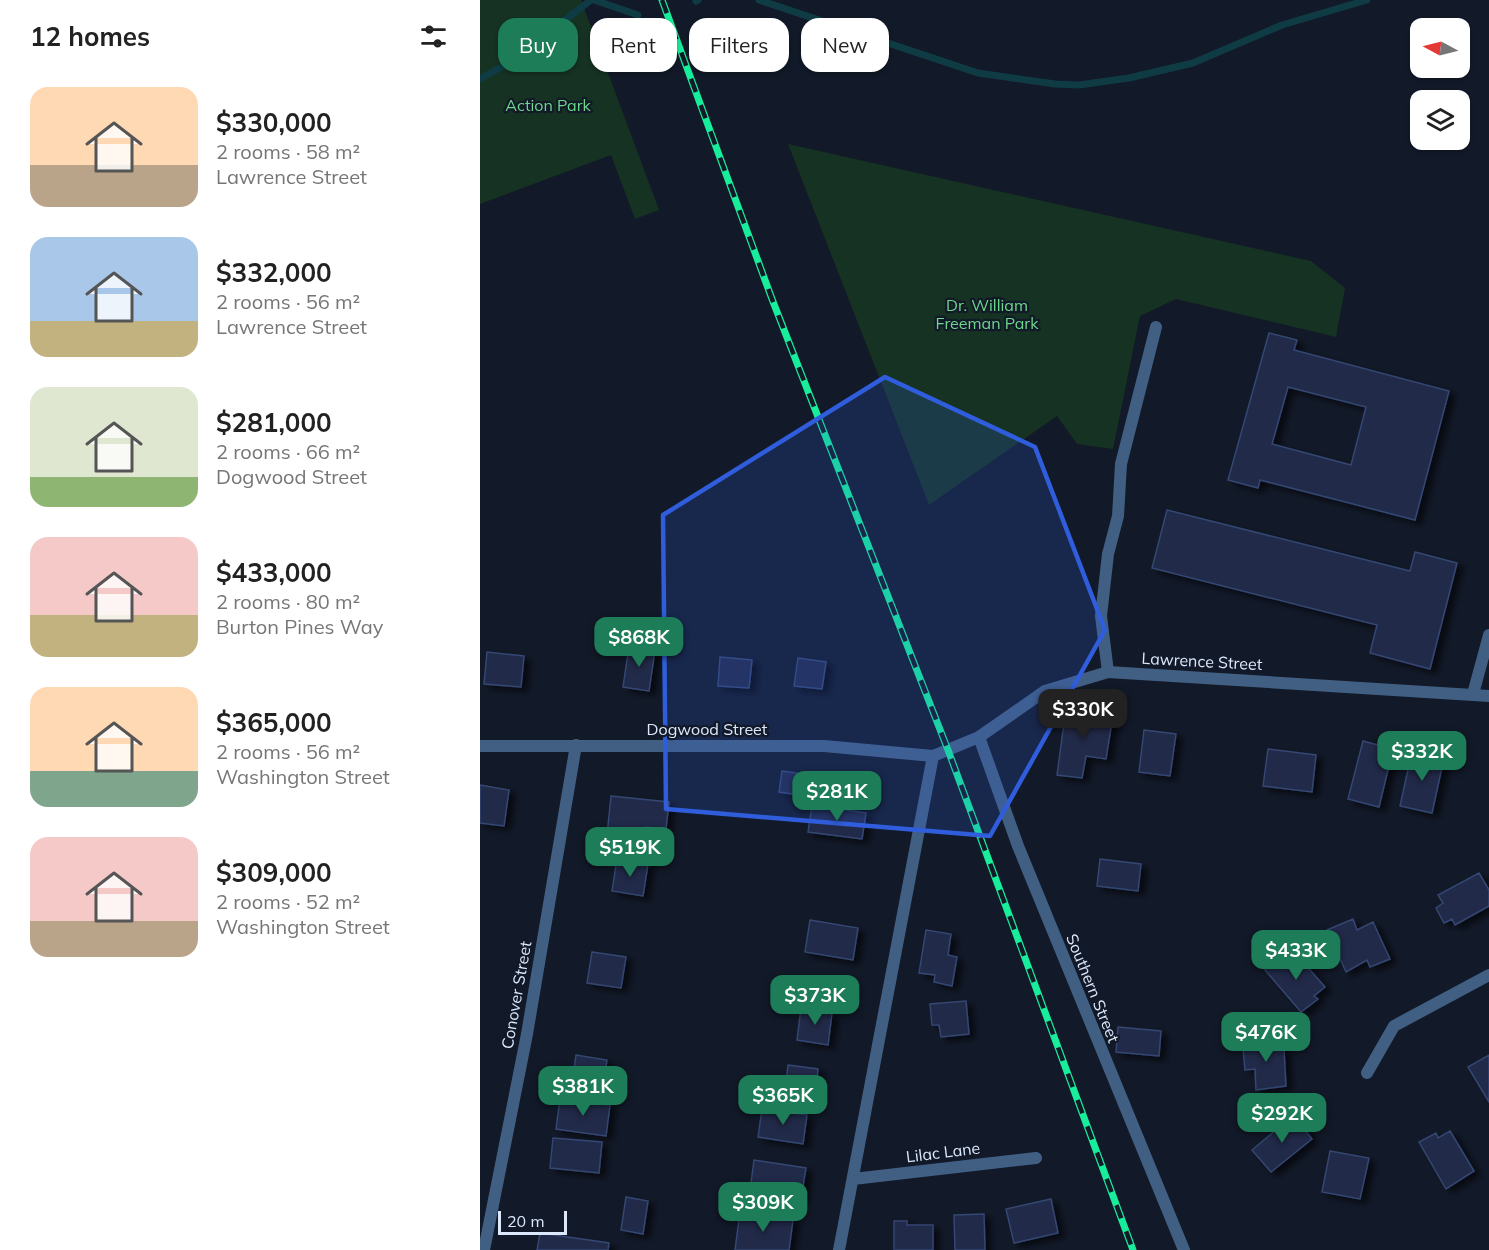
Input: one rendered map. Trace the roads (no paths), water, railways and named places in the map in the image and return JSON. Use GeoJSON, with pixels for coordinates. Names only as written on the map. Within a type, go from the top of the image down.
{"type":"FeatureCollection","features":[{"type":"Feature","properties":{"kind":"street"},"geometry":{"type":"LineString","coordinates":[[1108,672],[1101,616],[1108,554],[1118,516],[1120,464],[1156,327]]}},
{"type":"Feature","properties":{"kind":"street"},"geometry":{"type":"LineString","coordinates":[[1473,694],[1489,635]]}},
{"type":"Feature","properties":{"kind":"street","name":"Lawrence Street"},"geometry":{"type":"LineString","coordinates":[[933,756],[979,736],[1045,691],[1108,672],[1489,696]]}},
{"type":"Feature","properties":{"kind":"street","name":"Southern Street"},"geometry":{"type":"LineString","coordinates":[[979,736],[1018,846],[1184,1250]]}},
{"type":"Feature","properties":{"kind":"street","name":"Conover Street"},"geometry":{"type":"LineString","coordinates":[[484,1250],[527,1034],[576,745]]}},
{"type":"Feature","properties":{"kind":"street","name":"Dogwood Street"},"geometry":{"type":"LineString","coordinates":[[480,746],[824,746],[933,756]]}},
{"type":"Feature","properties":{"kind":"street"},"geometry":{"type":"LineString","coordinates":[[839,1250],[933,756]]}},
{"type":"Feature","properties":{"kind":"street"},"geometry":{"type":"LineString","coordinates":[[1367,1073],[1394,1026],[1489,975]]}},
{"type":"Feature","properties":{"kind":"street","name":"Lilac Lane"},"geometry":{"type":"LineString","coordinates":[[853,1179],[1036,1158]]}},
{"type":"Feature","properties":{"kind":"waterway"},"geometry":{"type":"LineString","coordinates":[[480,79],[510,62],[591,0]]}},
{"type":"Feature","properties":{"kind":"waterway"},"geometry":{"type":"LineString","coordinates":[[594,0],[638,15]]}},
{"type":"Feature","properties":{"kind":"waterway"},"geometry":{"type":"LineString","coordinates":[[759,0],[978,73],[1055,84],[1079,85],[1129,78],[1193,63],[1282,25],[1367,0]]}},
{"type":"Feature","properties":{"kind":"railway"},"geometry":{"type":"LineString","coordinates":[[662,0],[772,299],[948,750],[1133,1250]]}},
{"type":"Feature","properties":{"kind":"park label","name":"Action Park"},"geometry":{"type":"Point","coordinates":[548,105]}},
{"type":"Feature","properties":{"kind":"park label","name":"Dr. William Freeman Park"},"geometry":{"type":"Point","coordinates":[987,314]}}]}
